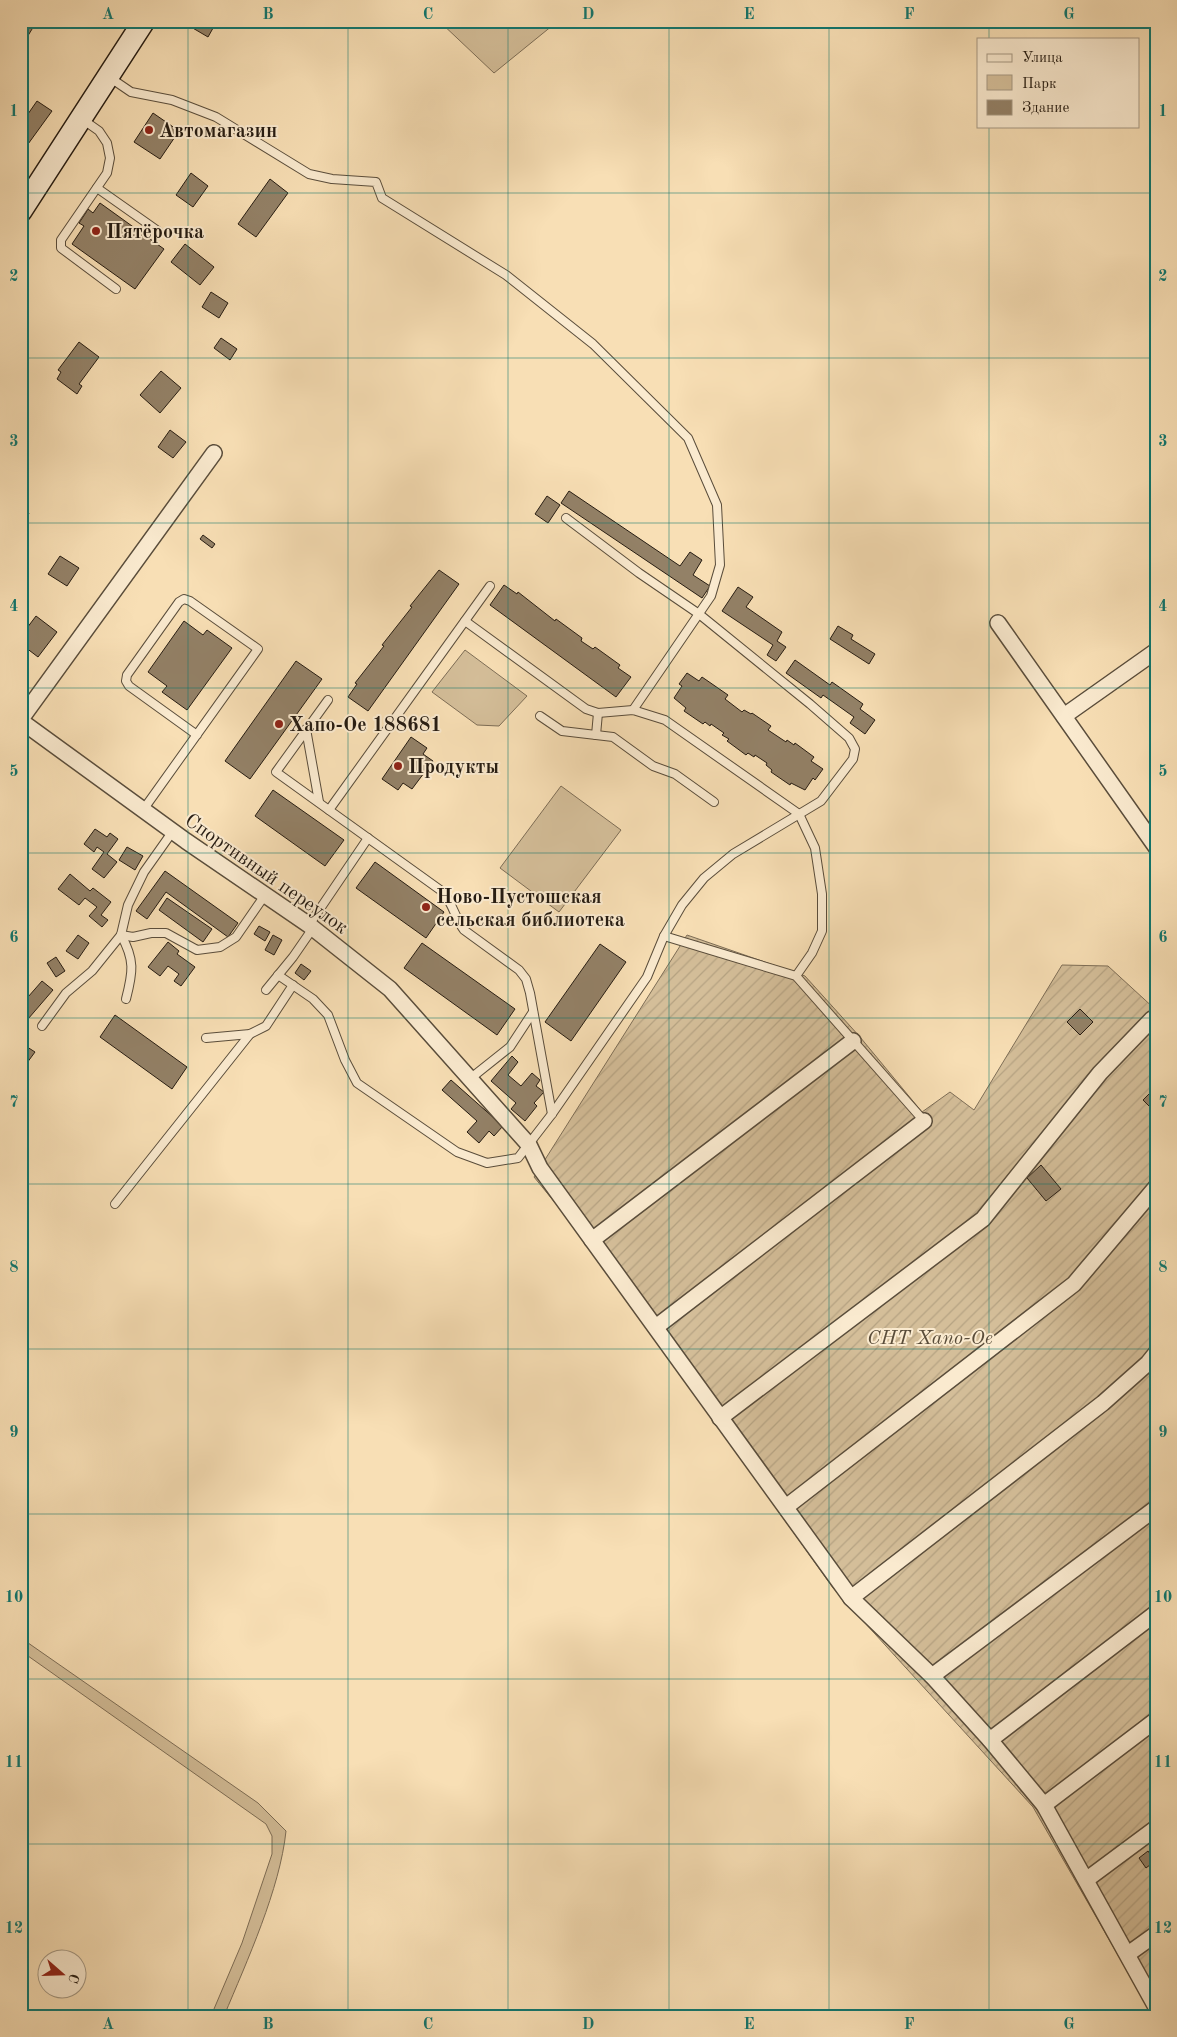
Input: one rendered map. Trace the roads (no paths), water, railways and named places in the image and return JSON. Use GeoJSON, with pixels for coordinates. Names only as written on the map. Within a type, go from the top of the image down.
{"type":"FeatureCollection","features":[{"type":"Feature","properties":{"kind":"street"},"geometry":{"type":"LineString","coordinates":[[26,198],[82,119],[144,21]]}},
{"type":"Feature","properties":{"kind":"street"},"geometry":{"type":"LineString","coordinates":[[21,720],[214,452]]}},
{"type":"Feature","properties":{"kind":"street"},"geometry":{"type":"LineString","coordinates":[[998,622],[1156,847]]}},
{"type":"Feature","properties":{"kind":"street"},"geometry":{"type":"LineString","coordinates":[[1064,716],[1156,651]]}},
{"type":"Feature","properties":{"kind":"street","name":"Спортивный переулок"},"geometry":{"type":"LineString","coordinates":[[21,720],[143,810],[311,926],[390,989],[471,1078],[529,1145],[540,1168],[851,1598],[932,1676],[990,1740],[1044,1805],[1156,2007]]}},
{"type":"Feature","properties":{"kind":"street"},"geometry":{"type":"LineString","coordinates":[[720,1418],[983,1219],[1100,1073],[1152,1019],[1156,1022]]}},
{"type":"Feature","properties":{"kind":"street"},"geometry":{"type":"LineString","coordinates":[[592,1240],[853,1041]]}},
{"type":"Feature","properties":{"kind":"street"},"geometry":{"type":"LineString","coordinates":[[656,1327],[924,1121]]}},
{"type":"Feature","properties":{"kind":"street"},"geometry":{"type":"LineString","coordinates":[[786,1507],[1074,1284],[1156,1187]]}},
{"type":"Feature","properties":{"kind":"street"},"geometry":{"type":"LineString","coordinates":[[851,1598],[1103,1403],[1148,1363],[1156,1353]]}},
{"type":"Feature","properties":{"kind":"street"},"geometry":{"type":"LineString","coordinates":[[932,1676],[1156,1508]]}},
{"type":"Feature","properties":{"kind":"street"},"geometry":{"type":"LineString","coordinates":[[990,1740],[1156,1613]]}},
{"type":"Feature","properties":{"kind":"street"},"geometry":{"type":"LineString","coordinates":[[1044,1805],[1156,1720]]}},
{"type":"Feature","properties":{"kind":"street"},"geometry":{"type":"LineString","coordinates":[[1086,1880],[1156,1828]]}},
{"type":"Feature","properties":{"kind":"street"},"geometry":{"type":"LineString","coordinates":[[1128,1954],[1156,1934]]}},
{"type":"Feature","properties":{"kind":"lane"},"geometry":{"type":"LineString","coordinates":[[109,77],[131,92],[172,100],[216,117],[309,174],[332,179],[376,182],[382,198],[506,275],[593,344],[688,438],[717,505],[720,565],[711,596],[633,710]]}},
{"type":"Feature","properties":{"kind":"lane"},"geometry":{"type":"LineString","coordinates":[[82,119],[99,131],[107,143],[110,158],[107,173],[61,240],[61,248],[116,289]]}},
{"type":"Feature","properties":{"kind":"lane"},"geometry":{"type":"LineString","coordinates":[[97,188],[158,231]]}},
{"type":"Feature","properties":{"kind":"lane"},"geometry":{"type":"LineString","coordinates":[[278,975],[312,999],[328,1015],[344,1060],[357,1083],[458,1152],[487,1163],[518,1158],[552,1114],[647,977],[664,936],[682,905],[704,878],[733,854],[821,801],[853,759],[855,749],[849,738],[810,704],[699,614],[639,573],[566,518]]}},
{"type":"Feature","properties":{"kind":"lane"},"geometry":{"type":"LineString","coordinates":[[329,810],[490,586]]}},
{"type":"Feature","properties":{"kind":"lane"},"geometry":{"type":"LineString","coordinates":[[143,810],[197,735],[258,649],[190,600],[184,599],[179,602],[127,675],[126,681],[129,686],[197,735]]}},
{"type":"Feature","properties":{"kind":"lane"},"geometry":{"type":"LineString","coordinates":[[465,621],[586,709],[598,713],[633,710],[665,720],[799,814],[815,848],[822,894],[822,932],[812,953],[796,976]]}},
{"type":"Feature","properties":{"kind":"lane"},"geometry":{"type":"LineString","coordinates":[[328,700],[276,772],[443,892],[451,902],[457,922],[464,930],[519,970],[526,979],[552,1114]]}},
{"type":"Feature","properties":{"kind":"lane"},"geometry":{"type":"LineString","coordinates":[[596,735],[598,713]]}},
{"type":"Feature","properties":{"kind":"lane"},"geometry":{"type":"LineString","coordinates":[[540,716],[562,731],[613,736],[653,766],[675,774],[714,802]]}},
{"type":"Feature","properties":{"kind":"lane"},"geometry":{"type":"LineString","coordinates":[[306,729],[319,802]]}},
{"type":"Feature","properties":{"kind":"lane"},"geometry":{"type":"LineString","coordinates":[[42,1026],[66,992],[92,971],[121,935],[128,905],[144,872],[173,831]]}},
{"type":"Feature","properties":{"kind":"lane"},"geometry":{"type":"LineString","coordinates":[[266,990],[311,926],[368,838]]}},
{"type":"Feature","properties":{"kind":"lane"},"geometry":{"type":"LineString","coordinates":[[121,935],[132,937],[151,933],[166,933],[197,950],[220,947],[236,937],[264,895]]}},
{"type":"Feature","properties":{"kind":"lane"},"geometry":{"type":"LineString","coordinates":[[121,935],[131,953],[132,979],[126,999]]}},
{"type":"Feature","properties":{"kind":"lane"},"geometry":{"type":"LineString","coordinates":[[664,936],[796,976],[924,1121]]}},
{"type":"Feature","properties":{"kind":"lane"},"geometry":{"type":"LineString","coordinates":[[206,1038],[250,1034],[266,1026],[293,985]]}},
{"type":"Feature","properties":{"kind":"lane"},"geometry":{"type":"LineString","coordinates":[[471,1078],[510,1047],[533,1012]]}},
{"type":"Feature","properties":{"kind":"lane"},"geometry":{"type":"LineString","coordinates":[[115,1204],[250,1034]]}},
{"type":"Feature","properties":{"kind":"place","name":"Автомагазин"},"geometry":{"type":"Point","coordinates":[149,130]}},
{"type":"Feature","properties":{"kind":"place","name":"Пятёрочка"},"geometry":{"type":"Point","coordinates":[96,231]}},
{"type":"Feature","properties":{"kind":"place","name":"Хапо-Ое 188681"},"geometry":{"type":"Point","coordinates":[279,724]}},
{"type":"Feature","properties":{"kind":"place","name":"Продукты"},"geometry":{"type":"Point","coordinates":[398,766]}},
{"type":"Feature","properties":{"kind":"place","name":"Ново-Пустошская сельская библиотека"},"geometry":{"type":"Point","coordinates":[426,907]}},
{"type":"Feature","properties":{"kind":"park label","name":"СНТ Хапо-Ое"},"geometry":{"type":"Point","coordinates":[930,1337]}}]}
